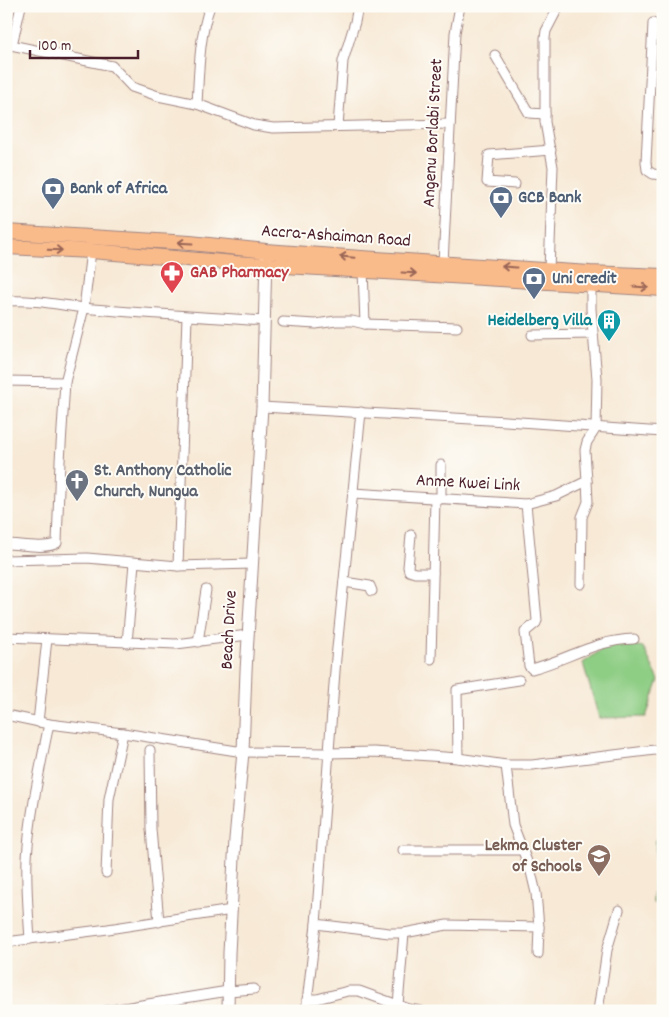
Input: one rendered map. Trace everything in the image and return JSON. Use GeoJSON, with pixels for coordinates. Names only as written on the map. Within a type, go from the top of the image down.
{"type":"FeatureCollection","features":[{"type":"Feature","properties":{"kind":"main road","name":"Accra-Ashaiman Road"},"geometry":{"type":"LineString","coordinates":[[6,232],[190,243],[266,258],[363,270],[663,289]]}},
{"type":"Feature","properties":{"kind":"main road","name":"Accra-Ashaiman Road"},"geometry":{"type":"LineString","coordinates":[[6,248],[443,263],[663,276]]}},
{"type":"Feature","properties":{"kind":"street"},"geometry":{"type":"LineString","coordinates":[[21,6],[9,45],[112,66],[132,87],[158,96],[197,104],[254,125],[273,128],[450,124]]}},
{"type":"Feature","properties":{"kind":"street"},"geometry":{"type":"LineString","coordinates":[[197,104],[203,34],[210,6]]}},
{"type":"Feature","properties":{"kind":"street"},"geometry":{"type":"LineString","coordinates":[[338,126],[343,61],[358,6]]}},
{"type":"Feature","properties":{"kind":"street","name":"Angenu Borlabi Street"},"geometry":{"type":"LineString","coordinates":[[443,263],[455,33],[460,6]]}},
{"type":"Feature","properties":{"kind":"street"},"geometry":{"type":"LineString","coordinates":[[549,270],[553,167],[545,114],[545,38],[546,30],[559,6]]}},
{"type":"Feature","properties":{"kind":"street"},"geometry":{"type":"LineString","coordinates":[[653,23],[646,162],[647,170],[653,174],[663,175]]}},
{"type":"Feature","properties":{"kind":"street"},"geometry":{"type":"LineString","coordinates":[[495,55],[529,113],[545,114]]}},
{"type":"Feature","properties":{"kind":"street"},"geometry":{"type":"LineString","coordinates":[[515,184],[487,182],[489,155],[551,150]]}},
{"type":"Feature","properties":{"kind":"street"},"geometry":{"type":"LineString","coordinates":[[6,544],[39,546],[57,543],[65,382],[84,308],[91,251]]}},
{"type":"Feature","properties":{"kind":"street","name":"Beach Drive"},"geometry":{"type":"LineString","coordinates":[[228,1011],[232,910],[243,752],[262,407],[266,258]]}},
{"type":"Feature","properties":{"kind":"street"},"geometry":{"type":"LineString","coordinates":[[363,270],[365,324]]}},
{"type":"Feature","properties":{"kind":"street"},"geometry":{"type":"LineString","coordinates":[[581,584],[582,517],[588,502],[585,450],[587,442],[596,428],[597,379],[591,309],[591,284]]}},
{"type":"Feature","properties":{"kind":"street"},"geometry":{"type":"LineString","coordinates":[[6,300],[30,300],[84,308],[187,317],[265,321]]}},
{"type":"Feature","properties":{"kind":"street"},"geometry":{"type":"LineString","coordinates":[[178,566],[187,317]]}},
{"type":"Feature","properties":{"kind":"street"},"geometry":{"type":"LineString","coordinates":[[283,322],[316,324],[352,321],[365,324],[458,327]]}},
{"type":"Feature","properties":{"kind":"street"},"geometry":{"type":"LineString","coordinates":[[532,335],[594,334]]}},
{"type":"Feature","properties":{"kind":"street"},"geometry":{"type":"LineString","coordinates":[[6,381],[65,382]]}},
{"type":"Feature","properties":{"kind":"street"},"geometry":{"type":"LineString","coordinates":[[262,407],[663,432]]}},
{"type":"Feature","properties":{"kind":"street"},"geometry":{"type":"LineString","coordinates":[[306,1011],[316,924],[336,658],[361,412]]}},
{"type":"Feature","properties":{"kind":"street"},"geometry":{"type":"LineString","coordinates":[[430,659],[433,573],[441,465]]}},
{"type":"Feature","properties":{"kind":"street","name":"Anme Kwei Link"},"geometry":{"type":"LineString","coordinates":[[353,493],[526,504],[556,496],[587,481]]}},
{"type":"Feature","properties":{"kind":"street"},"geometry":{"type":"LineString","coordinates":[[526,504],[537,620],[525,632],[529,666],[532,669],[548,665],[596,645],[620,639],[634,639]]}},
{"type":"Feature","properties":{"kind":"street"},"geometry":{"type":"LineString","coordinates":[[411,534],[408,570],[415,573],[433,573]]}},
{"type":"Feature","properties":{"kind":"street"},"geometry":{"type":"LineString","coordinates":[[6,560],[87,558],[178,566],[252,564]]}},
{"type":"Feature","properties":{"kind":"street"},"geometry":{"type":"LineString","coordinates":[[127,643],[134,563]]}},
{"type":"Feature","properties":{"kind":"street"},"geometry":{"type":"LineString","coordinates":[[344,582],[366,584],[370,586],[372,591]]}},
{"type":"Feature","properties":{"kind":"street"},"geometry":{"type":"LineString","coordinates":[[198,642],[206,590]]}},
{"type":"Feature","properties":{"kind":"street"},"geometry":{"type":"LineString","coordinates":[[6,637],[176,644],[248,635]]}},
{"type":"Feature","properties":{"kind":"street"},"geometry":{"type":"LineString","coordinates":[[38,722],[47,639]]}},
{"type":"Feature","properties":{"kind":"street"},"geometry":{"type":"LineString","coordinates":[[458,758],[456,690],[519,680]]}},
{"type":"Feature","properties":{"kind":"street"},"geometry":{"type":"LineString","coordinates":[[6,716],[243,752],[328,754],[374,752],[458,758],[506,765],[532,765],[663,748]]}},
{"type":"Feature","properties":{"kind":"street"},"geometry":{"type":"LineString","coordinates":[[30,939],[27,857],[49,724]]}},
{"type":"Feature","properties":{"kind":"street"},"geometry":{"type":"LineString","coordinates":[[106,873],[109,798],[123,733]]}},
{"type":"Feature","properties":{"kind":"street"},"geometry":{"type":"LineString","coordinates":[[150,750],[151,828],[158,922]]}},
{"type":"Feature","properties":{"kind":"street"},"geometry":{"type":"LineString","coordinates":[[506,765],[513,825],[531,872],[536,893],[539,927],[538,954]]}},
{"type":"Feature","properties":{"kind":"street"},"geometry":{"type":"LineString","coordinates":[[403,850],[521,850]]}},
{"type":"Feature","properties":{"kind":"street"},"geometry":{"type":"LineString","coordinates":[[6,942],[158,922],[232,910]]}},
{"type":"Feature","properties":{"kind":"street"},"geometry":{"type":"LineString","coordinates":[[598,1011],[607,950],[619,910]]}},
{"type":"Feature","properties":{"kind":"street"},"geometry":{"type":"LineString","coordinates":[[316,924],[376,932],[404,933],[447,925],[539,927]]}},
{"type":"Feature","properties":{"kind":"street"},"geometry":{"type":"LineString","coordinates":[[398,1005],[404,933]]}},
{"type":"Feature","properties":{"kind":"street"},"geometry":{"type":"LineString","coordinates":[[105,1011],[228,991],[254,989]]}},
{"type":"Feature","properties":{"kind":"street"},"geometry":{"type":"LineString","coordinates":[[307,999],[317,999],[348,991],[359,991],[421,1011]]}},
{"type":"Feature","properties":{"kind":"green space"},"geometry":{"type":"Polygon","coordinates":[[[613,641],[643,647],[659,680],[646,717],[599,718],[583,663],[613,641]]]}},
{"type":"Feature","properties":{"kind":"green space"},"geometry":{"type":"Polygon","coordinates":[[[656,839],[663,839],[663,904],[653,903],[656,839]]]}},
{"type":"Feature","properties":{"kind":"place","name":"Bank of Africa"},"geometry":{"type":"Point","coordinates":[53,210]}},
{"type":"Feature","properties":{"kind":"place","name":"GCB Bank"},"geometry":{"type":"Point","coordinates":[501,219]}},
{"type":"Feature","properties":{"kind":"place","name":"GAB Pharmacy"},"geometry":{"type":"Point","coordinates":[172,294]}},
{"type":"Feature","properties":{"kind":"place","name":"Uni credit"},"geometry":{"type":"Point","coordinates":[534,300]}},
{"type":"Feature","properties":{"kind":"place","name":"Heidelberg Villa"},"geometry":{"type":"Point","coordinates":[609,342]}},
{"type":"Feature","properties":{"kind":"place","name":"St. Anthony Catholic Church, Nungua"},"geometry":{"type":"Point","coordinates":[77,502]}},
{"type":"Feature","properties":{"kind":"place","name":"Lekma Cluster of Schools"},"geometry":{"type":"Point","coordinates":[599,877]}}]}
